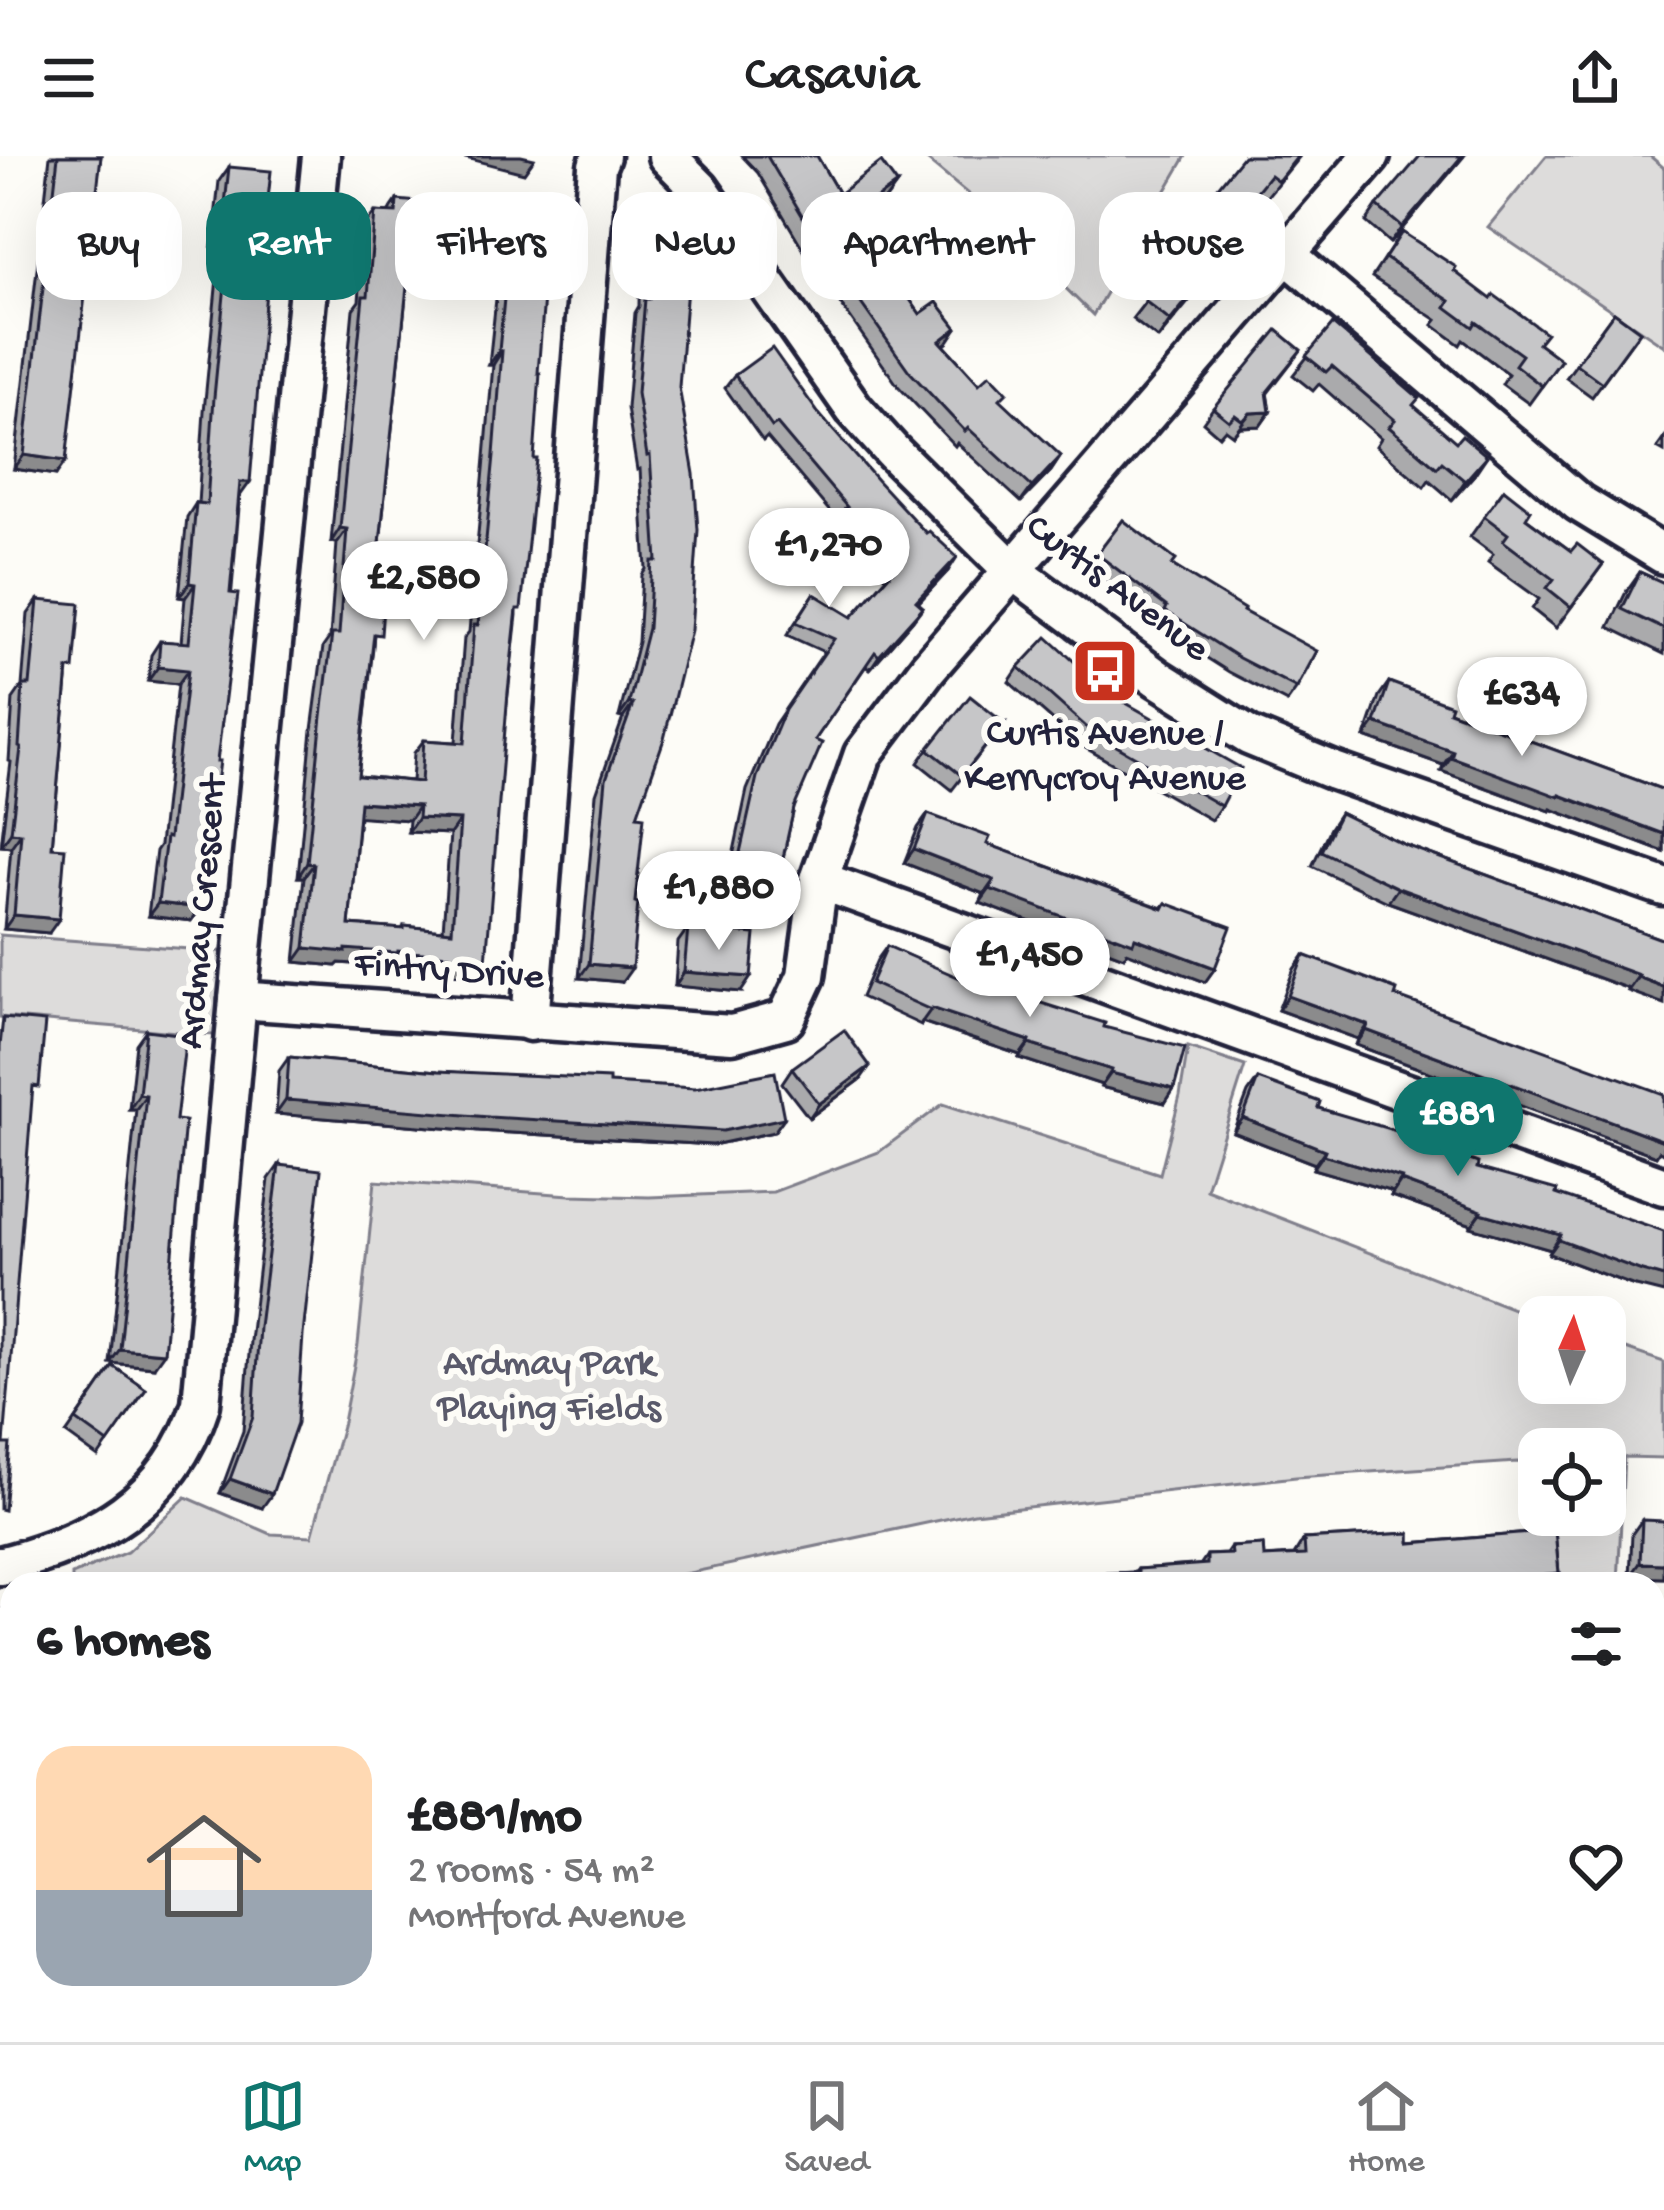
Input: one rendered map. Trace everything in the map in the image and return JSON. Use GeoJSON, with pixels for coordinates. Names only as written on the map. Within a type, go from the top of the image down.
{"type":"FeatureCollection","features":[{"type":"Feature","properties":{"kind":"street","name":"Ardmay Crescent"},"geometry":{"type":"LineString","coordinates":[[0,1566],[46,1554],[112,1522],[159,1485],[182,1452],[201,1404],[321,156]]}},
{"type":"Feature","properties":{"kind":"street"},"geometry":{"type":"LineString","coordinates":[[530,1022],[601,156]]}},
{"type":"Feature","properties":{"kind":"street","name":"Curtis Avenue"},"geometry":{"type":"LineString","coordinates":[[667,156],[700,189],[854,409],[893,452],[1013,571],[1157,678],[1250,736],[1334,771],[1664,887]]}},
{"type":"Feature","properties":{"kind":"street","name":"Fintry Drive"},"geometry":{"type":"LineString","coordinates":[[238,1000],[732,1034],[785,1019],[806,976],[819,880],[863,754],[928,668],[1371,156]]}},
{"type":"Feature","properties":{"kind":"street"},"geometry":{"type":"LineString","coordinates":[[1286,254],[1579,503],[1664,555]]}},
{"type":"Feature","properties":{"kind":"street"},"geometry":{"type":"LineString","coordinates":[[819,880],[1664,1186]]}},
{"type":"Feature","properties":{"kind":"green space"},"geometry":{"type":"Polygon","coordinates":[[[922,156],[1186,156],[1165,192],[1099,192],[1102,300],[1093,315],[1075,297],[1075,192],[966,192],[922,156]]]}},
{"type":"Feature","properties":{"kind":"green space"},"geometry":{"type":"Polygon","coordinates":[[[1546,156],[1650,156],[1664,168],[1664,346],[1488,227],[1546,156]]]}},
{"type":"Feature","properties":{"kind":"green space"},"geometry":{"type":"Polygon","coordinates":[[[0,935],[229,952],[224,1036],[0,1017],[0,935]]]}},
{"type":"Feature","properties":{"kind":"green space","name":"Ardmay Park Playing Fields"},"geometry":{"type":"Polygon","coordinates":[[[1188,1047],[1245,1066],[1206,1189],[1518,1311],[1518,1404],[1626,1404],[1626,1349],[1664,1362],[1664,1458],[1626,1457],[1626,1428],[1518,1428],[1518,1462],[1296,1477],[974,1513],[694,1572],[79,1572],[127,1552],[186,1497],[271,1534],[312,1536],[358,1345],[375,1181],[570,1195],[773,1192],[879,1152],[943,1104],[1160,1174],[1188,1047]]]}},
{"type":"Feature","properties":{"kind":"green space","name":"Ardmay Park Playing Fields"},"geometry":{"type":"Polygon","coordinates":[[[1552,1536],[1620,1536],[1619,1572],[1556,1572],[1552,1536]]]}},
{"type":"Feature","properties":{"kind":"building"},"geometry":{"type":"Polygon","coordinates":[[[58,156],[101,156],[97,192],[54,192],[58,156]]]}},
{"type":"Feature","properties":{"kind":"building"},"geometry":{"type":"Polygon","coordinates":[[[767,156],[817,156],[838,192],[801,192],[801,214],[767,156]]]}},
{"type":"Feature","properties":{"kind":"building"},"geometry":{"type":"Polygon","coordinates":[[[1243,156],[1298,156],[1278,181],[1270,175],[1256,192],[1214,192],[1243,156]]]}},
{"type":"Feature","properties":{"kind":"building"},"geometry":{"type":"Polygon","coordinates":[[[1420,156],[1462,156],[1402,227],[1377,206],[1420,156]]]}},
{"type":"Feature","properties":{"kind":"building"},"geometry":{"type":"Polygon","coordinates":[[[881,162],[897,184],[886,192],[842,192],[881,162]]]}},
{"type":"Feature","properties":{"kind":"building"},"geometry":{"type":"Polygon","coordinates":[[[229,167],[271,171],[269,192],[226,192],[229,167]]]}},
{"type":"Feature","properties":{"kind":"building"},"geometry":{"type":"Polygon","coordinates":[[[375,212],[395,213],[395,300],[406,300],[379,552],[387,552],[381,635],[374,634],[358,776],[421,782],[424,740],[465,743],[494,455],[504,300],[544,300],[537,459],[508,692],[486,962],[398,951],[305,948],[314,864],[307,863],[332,634],[339,634],[347,529],[340,528],[363,300],[371,300],[375,212]],[[360,802],[349,925],[452,931],[460,820],[418,818],[419,806],[360,802]]]}},
{"type":"Feature","properties":{"kind":"building"},"geometry":{"type":"Polygon","coordinates":[[[1402,232],[1456,267],[1454,271],[1491,299],[1494,295],[1546,333],[1538,343],[1561,360],[1542,386],[1515,365],[1522,355],[1476,322],[1473,327],[1446,307],[1450,301],[1385,258],[1402,232]]]}},
{"type":"Feature","properties":{"kind":"building"},"geometry":{"type":"Polygon","coordinates":[[[42,300],[84,300],[66,461],[24,455],[42,300]]]}},
{"type":"Feature","properties":{"kind":"building"},"geometry":{"type":"Polygon","coordinates":[[[223,300],[265,300],[250,482],[240,482],[230,593],[238,594],[201,908],[158,903],[188,670],[158,667],[160,641],[189,643],[196,503],[207,504],[223,300]]]}},
{"type":"Feature","properties":{"kind":"building"},"geometry":{"type":"Polygon","coordinates":[[[645,300],[686,300],[679,387],[698,530],[691,630],[664,739],[637,816],[644,817],[632,968],[589,964],[606,779],[633,704],[629,703],[648,628],[652,561],[657,561],[650,455],[637,393],[645,300]]]}},
{"type":"Feature","properties":{"kind":"building"},"geometry":{"type":"Polygon","coordinates":[[[859,300],[910,300],[920,314],[937,302],[957,328],[940,341],[979,384],[990,374],[1007,392],[1000,399],[1061,456],[1032,487],[968,428],[965,431],[909,371],[859,300]]]}},
{"type":"Feature","properties":{"kind":"building"},"geometry":{"type":"Polygon","coordinates":[[[1146,300],[1187,300],[1170,321],[1146,300]]]}},
{"type":"Feature","properties":{"kind":"building"},"geometry":{"type":"Polygon","coordinates":[[[1614,312],[1640,331],[1602,383],[1576,364],[1614,312]]]}},
{"type":"Feature","properties":{"kind":"building"},"geometry":{"type":"Polygon","coordinates":[[[1333,324],[1419,398],[1413,405],[1456,442],[1462,435],[1487,456],[1465,481],[1442,462],[1437,468],[1389,427],[1395,420],[1332,366],[1326,372],[1306,356],[1333,324]]]}},
{"type":"Feature","properties":{"kind":"building"},"geometry":{"type":"Polygon","coordinates":[[[1277,330],[1301,350],[1267,392],[1270,412],[1250,413],[1243,421],[1235,415],[1229,421],[1213,408],[1277,330]]]}},
{"type":"Feature","properties":{"kind":"building"},"geometry":{"type":"Polygon","coordinates":[[[772,348],[819,414],[877,480],[926,533],[957,557],[916,601],[923,607],[879,656],[875,652],[815,740],[822,743],[794,808],[777,885],[735,875],[757,777],[785,710],[834,639],[796,622],[814,594],[852,617],[897,566],[777,424],[772,427],[735,375],[772,348]]]}},
{"type":"Feature","properties":{"kind":"building"},"geometry":{"type":"Polygon","coordinates":[[[1504,489],[1531,510],[1526,518],[1571,551],[1577,544],[1603,564],[1571,607],[1547,588],[1554,579],[1503,541],[1508,534],[1484,516],[1504,489]]]}},
{"type":"Feature","properties":{"kind":"building"},"geometry":{"type":"Polygon","coordinates":[[[1123,520],[1176,560],[1172,565],[1317,651],[1297,688],[1165,611],[1167,607],[1097,554],[1123,520]]]}},
{"type":"Feature","properties":{"kind":"building"},"geometry":{"type":"Polygon","coordinates":[[[1640,572],[1664,583],[1664,629],[1622,609],[1640,572]]]}},
{"type":"Feature","properties":{"kind":"building"},"geometry":{"type":"Polygon","coordinates":[[[38,600],[80,604],[74,669],[68,669],[52,847],[65,848],[59,919],[14,915],[21,833],[11,832],[23,685],[30,685],[38,600]]]}},
{"type":"Feature","properties":{"kind":"building"},"geometry":{"type":"Polygon","coordinates":[[[1047,637],[1110,694],[1241,768],[1221,806],[1092,732],[1019,667],[1047,637]]]}},
{"type":"Feature","properties":{"kind":"building"},"geometry":{"type":"Polygon","coordinates":[[[1389,682],[1451,705],[1449,711],[1664,790],[1664,834],[1451,757],[1453,751],[1375,723],[1389,682]]]}},
{"type":"Feature","properties":{"kind":"building"},"geometry":{"type":"Polygon","coordinates":[[[970,696],[1004,723],[962,776],[928,749],[970,696]]]}},
{"type":"Feature","properties":{"kind":"building"},"geometry":{"type":"Polygon","coordinates":[[[1340,813],[1405,845],[1664,940],[1664,987],[1398,888],[1321,851],[1340,813]]]}},
{"type":"Feature","properties":{"kind":"building"},"geometry":{"type":"Polygon","coordinates":[[[928,814],[990,837],[987,844],[1163,909],[1166,903],[1231,927],[1215,968],[990,889],[994,880],[914,849],[928,814]]]}},
{"type":"Feature","properties":{"kind":"building"},"geometry":{"type":"Polygon","coordinates":[[[688,928],[755,934],[751,977],[684,972],[688,928]]]}},
{"type":"Feature","properties":{"kind":"building"},"geometry":{"type":"Polygon","coordinates":[[[887,946],[962,979],[963,974],[1105,1023],[1104,1027],[1185,1048],[1174,1089],[1111,1073],[931,1010],[871,983],[887,946]]]}},
{"type":"Feature","properties":{"kind":"building"},"geometry":{"type":"Polygon","coordinates":[[[1304,955],[1397,990],[1395,996],[1664,1094],[1664,1141],[1366,1030],[1368,1025],[1288,996],[1304,955]]]}},
{"type":"Feature","properties":{"kind":"building"},"geometry":{"type":"Polygon","coordinates":[[[3,1018],[45,1022],[39,1087],[33,1086],[4,1444],[10,1444],[4,1510],[0,1509],[3,1018]]]}},
{"type":"Feature","properties":{"kind":"building"},"geometry":{"type":"Polygon","coordinates":[[[146,1030],[186,1035],[176,1120],[185,1121],[164,1353],[120,1349],[146,1095],[139,1094],[146,1030]]]}},
{"type":"Feature","properties":{"kind":"building"},"geometry":{"type":"Polygon","coordinates":[[[844,1030],[870,1066],[819,1104],[792,1068],[844,1030]]]}},
{"type":"Feature","properties":{"kind":"building"},"geometry":{"type":"Polygon","coordinates":[[[289,1057],[695,1088],[775,1072],[784,1118],[723,1131],[286,1100],[289,1057]]]}},
{"type":"Feature","properties":{"kind":"building"},"geometry":{"type":"Polygon","coordinates":[[[1258,1079],[1320,1102],[1318,1108],[1400,1132],[1478,1163],[1477,1168],[1557,1190],[1556,1194],[1664,1231],[1664,1277],[1559,1240],[1561,1235],[1481,1213],[1402,1178],[1323,1155],[1325,1150],[1243,1118],[1258,1079]]]}},
{"type":"Feature","properties":{"kind":"building"},"geometry":{"type":"Polygon","coordinates":[[[279,1165],[321,1170],[297,1423],[272,1494],[230,1479],[253,1417],[279,1165]]]}},
{"type":"Feature","properties":{"kind":"building"},"geometry":{"type":"Polygon","coordinates":[[[113,1366],[146,1389],[108,1443],[76,1420],[113,1366]]]}},
{"type":"Feature","properties":{"kind":"building"},"geometry":{"type":"Polygon","coordinates":[[[1642,1520],[1664,1521],[1664,1564],[1640,1563],[1642,1520]]]}},
{"type":"Feature","properties":{"kind":"building"},"geometry":{"type":"Polygon","coordinates":[[[1410,1533],[1410,1543],[1518,1534],[1555,1536],[1559,1572],[1138,1572],[1207,1564],[1207,1555],[1232,1554],[1231,1547],[1263,1545],[1264,1557],[1305,1555],[1304,1539],[1410,1533]]]}},
{"type":"Feature","properties":{"kind":"place","name":"Curtis Avenue / Kerrycroy Avenue"},"geometry":{"type":"Point","coordinates":[1105,671]}}]}
